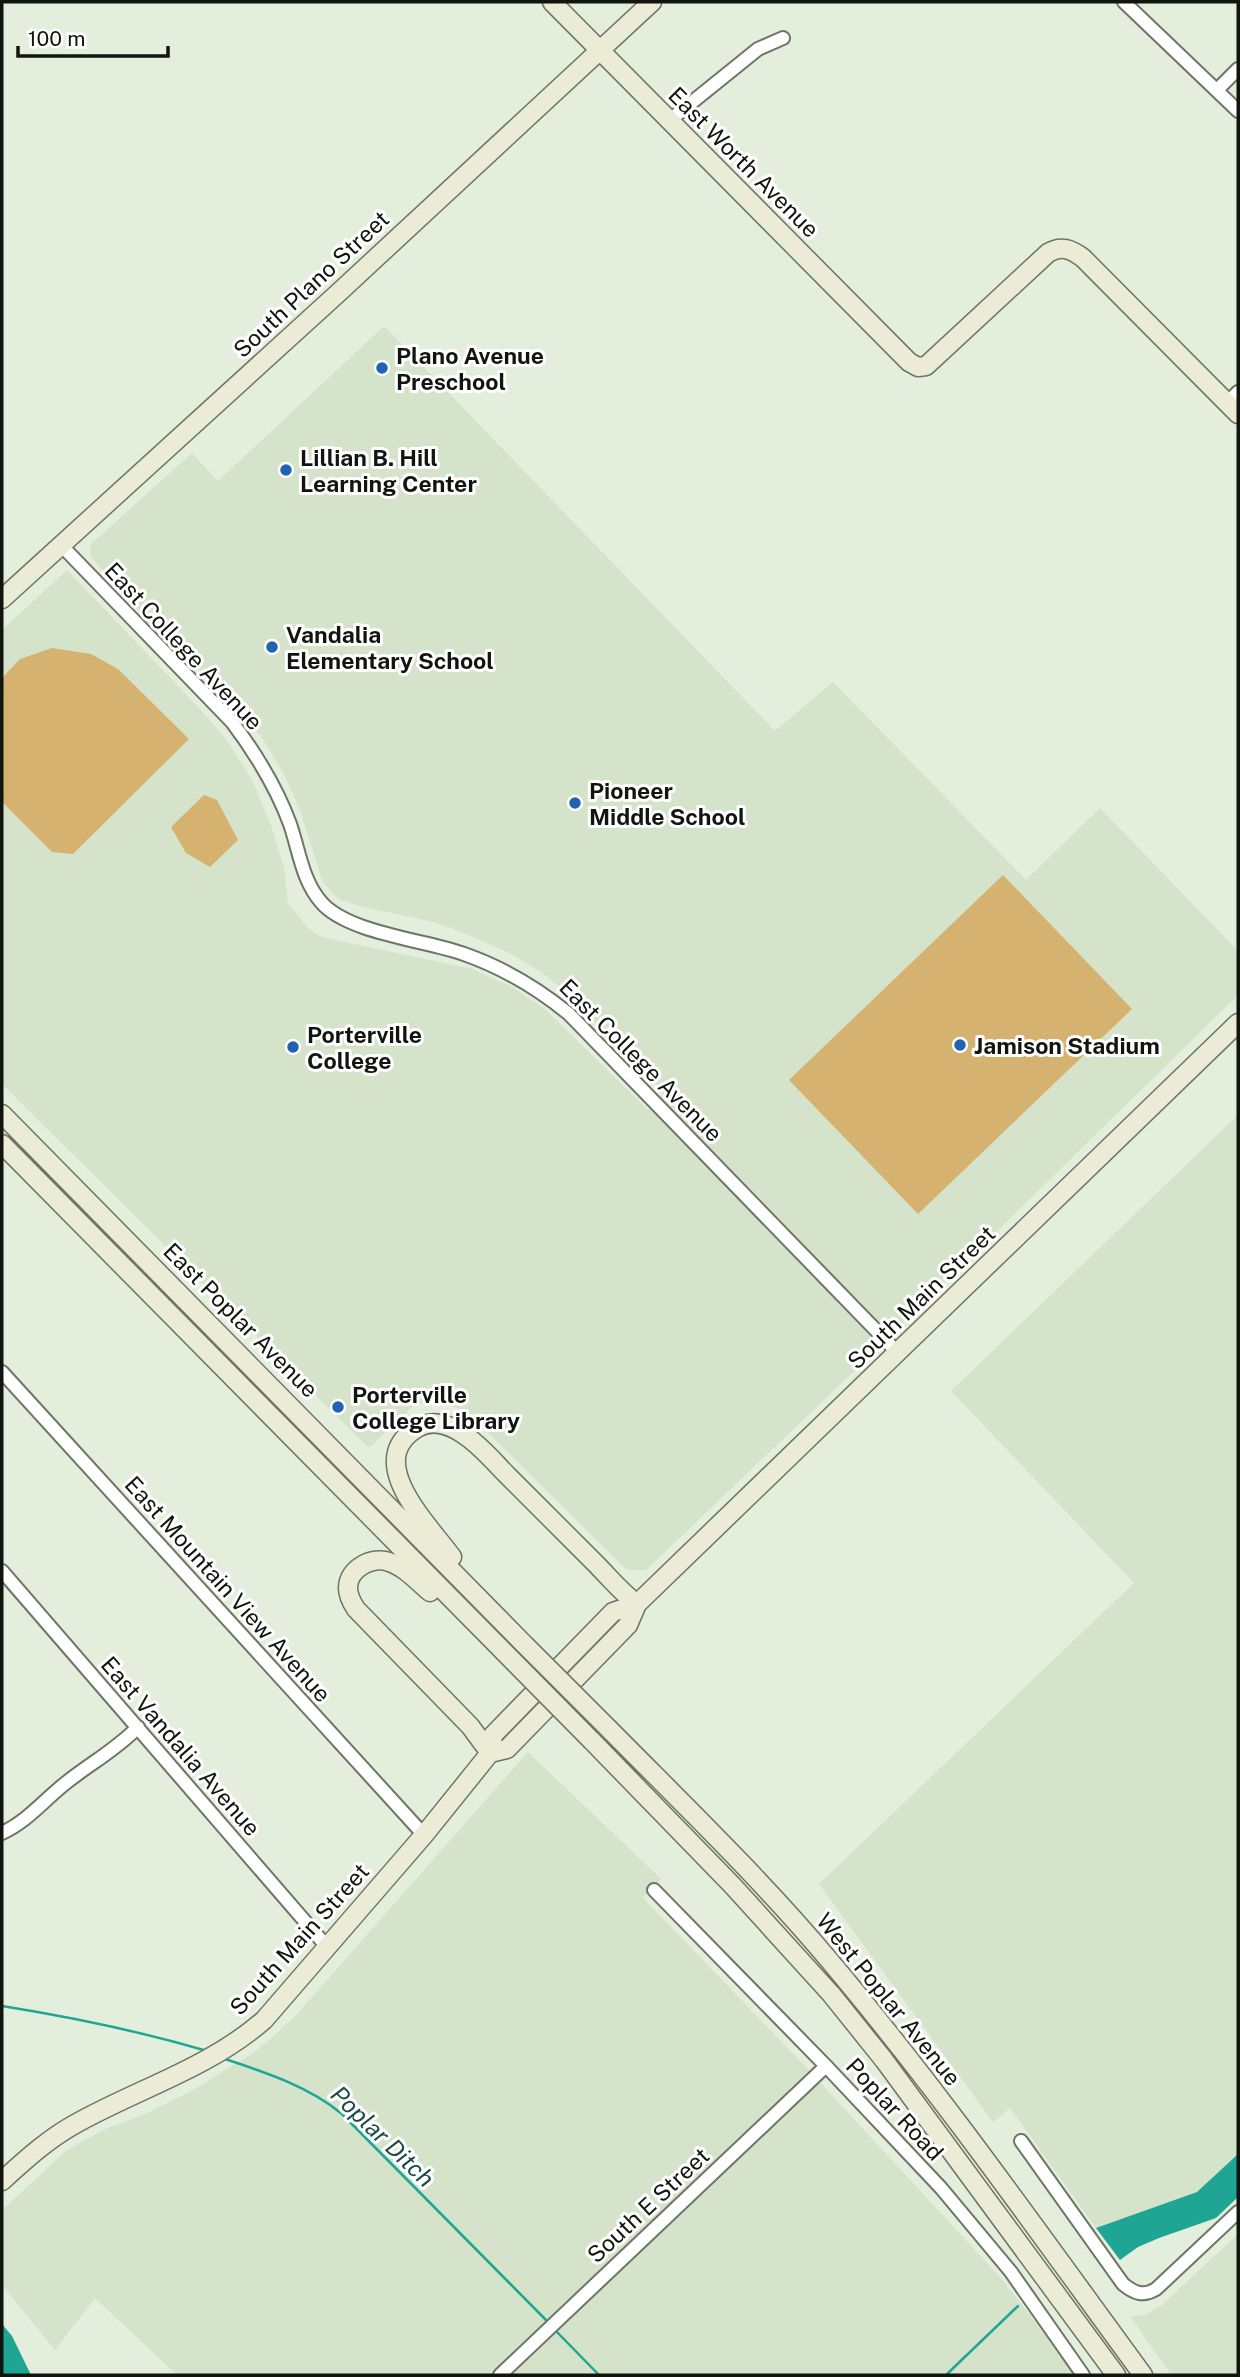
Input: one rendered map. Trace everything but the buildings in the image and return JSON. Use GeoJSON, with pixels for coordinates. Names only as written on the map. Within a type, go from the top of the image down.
{"type":"FeatureCollection","features":[{"type":"Feature","properties":{"kind":"main road","name":"East Worth Avenue"},"geometry":{"type":"LineString","coordinates":[[552,2],[902,356],[918,367],[926,366],[1048,253],[1066,248],[1083,258],[1235,403]]}},
{"type":"Feature","properties":{"kind":"main road","name":"South Plano Street"},"geometry":{"type":"LineString","coordinates":[[2,599],[652,2]]}},
{"type":"Feature","properties":{"kind":"main road","name":"South Main Street"},"geometry":{"type":"LineString","coordinates":[[2,2181],[32,2154],[69,2127],[191,2069],[234,2044],[272,2013],[424,1835],[490,1753],[507,1749],[628,1625],[637,1604],[1238,1023]]}},
{"type":"Feature","properties":{"kind":"main road","name":"East Poplar Avenue"},"geometry":{"type":"LineString","coordinates":[[2,1114],[562,1682]]}},
{"type":"Feature","properties":{"kind":"main road","name":"East Poplar Avenue"},"geometry":{"type":"LineString","coordinates":[[2,1144],[546,1695]]}},
{"type":"Feature","properties":{"kind":"main road"},"geometry":{"type":"LineString","coordinates":[[490,1608],[400,1485],[395,1470],[396,1455],[403,1440],[420,1426],[436,1422],[467,1436],[622,1593],[637,1604]]}},
{"type":"Feature","properties":{"kind":"main road"},"geometry":{"type":"LineString","coordinates":[[490,1753],[470,1726],[356,1609],[348,1589],[351,1577],[359,1568],[370,1562],[381,1560],[395,1564],[513,1661]]}},
{"type":"Feature","properties":{"kind":"main road","name":"West Poplar Avenue"},"geometry":{"type":"LineString","coordinates":[[562,1682],[760,1883],[828,1958],[917,2070],[1143,2375]]}},
{"type":"Feature","properties":{"kind":"main road","name":"West Poplar Avenue"},"geometry":{"type":"LineString","coordinates":[[546,1695],[724,1876],[831,1994],[897,2077],[1116,2375]]}},
{"type":"Feature","properties":{"kind":"street"},"geometry":{"type":"LineString","coordinates":[[1124,2],[1238,111]]}},
{"type":"Feature","properties":{"kind":"street"},"geometry":{"type":"LineString","coordinates":[[670,120],[758,49],[783,38]]}},
{"type":"Feature","properties":{"kind":"street"},"geometry":{"type":"LineString","coordinates":[[1217,90],[1238,69]]}},
{"type":"Feature","properties":{"kind":"street","name":"East College Avenue"},"geometry":{"type":"LineString","coordinates":[[61,545],[232,722],[254,751],[276,790],[302,867],[321,903],[338,917],[367,928],[462,953],[505,970],[538,989],[578,1023],[898,1353]]}},
{"type":"Feature","properties":{"kind":"street","name":"East Mountain View Avenue"},"geometry":{"type":"LineString","coordinates":[[2,1372],[424,1835]]}},
{"type":"Feature","properties":{"kind":"street","name":"East Vandalia Avenue"},"geometry":{"type":"LineString","coordinates":[[2,1571],[328,1948]]}},
{"type":"Feature","properties":{"kind":"street"},"geometry":{"type":"LineString","coordinates":[[2,1833],[17,1826],[68,1782],[123,1743],[138,1727]]}},
{"type":"Feature","properties":{"kind":"street","name":"Poplar Road"},"geometry":{"type":"LineString","coordinates":[[654,1890],[826,2066],[940,2188],[1011,2272],[1083,2375]]}},
{"type":"Feature","properties":{"kind":"street","name":"South E Street"},"geometry":{"type":"LineString","coordinates":[[500,2375],[826,2066]]}},
{"type":"Feature","properties":{"kind":"street"},"geometry":{"type":"LineString","coordinates":[[1021,2141],[1123,2284],[1132,2292],[1150,2293],[1238,2212]]}},
{"type":"Feature","properties":{"kind":"shaded area","name":"Porterville College"},"geometry":{"type":"Polygon","coordinates":[[[384,326],[775,731],[833,682],[1026,880],[1100,808],[1238,951],[1238,995],[898,1328],[888,1329],[873,1345],[872,1354],[646,1570],[627,1570],[467,1412],[435,1399],[413,1406],[369,1448],[2,1084],[2,630],[67,570],[226,739],[252,780],[271,825],[284,868],[288,904],[309,929],[321,937],[472,969],[512,987],[546,1010],[648,1110],[664,1094],[564,990],[540,971],[511,954],[459,931],[434,922],[359,906],[333,894],[322,880],[301,813],[285,776],[264,741],[242,713],[132,603],[91,557],[90,545],[192,453],[218,481],[384,326]]]}},
{"type":"Feature","properties":{"kind":"shaded area"},"geometry":{"type":"Polygon","coordinates":[[[52,648],[91,654],[118,669],[189,739],[73,854],[52,852],[2,802],[2,678],[20,659],[52,648]]]}},
{"type":"Feature","properties":{"kind":"shaded area"},"geometry":{"type":"Polygon","coordinates":[[[204,795],[217,800],[238,840],[210,867],[186,853],[171,827],[204,795]]]}},
{"type":"Feature","properties":{"kind":"shaded area","name":"Jamison Stadium"},"geometry":{"type":"Polygon","coordinates":[[[1003,875],[1132,1009],[918,1214],[789,1080],[1003,875]]]}},
{"type":"Feature","properties":{"kind":"shaded area"},"geometry":{"type":"Polygon","coordinates":[[[1238,1115],[1238,2154],[1197,2192],[1096,2228],[1010,2108],[993,2122],[819,1884],[1134,1583],[951,1391],[1238,1115]]]}},
{"type":"Feature","properties":{"kind":"shaded area"},"geometry":{"type":"Polygon","coordinates":[[[528,1752],[661,1879],[643,1898],[802,2063],[998,2275],[1078,2375],[177,2375],[95,2298],[55,2350],[2,2285],[2,2210],[66,2151],[103,2130],[188,2093],[252,2054],[275,2035],[298,2013],[528,1752]]]}},
{"type":"Feature","properties":{"kind":"shaded area"},"geometry":{"type":"Polygon","coordinates":[[[1238,2234],[1238,2375],[1171,2375],[1130,2316],[1146,2315],[1162,2305],[1238,2234]]]}},
{"type":"Feature","properties":{"kind":"water"},"geometry":{"type":"Polygon","coordinates":[[[1238,2154],[1238,2197],[1216,2218],[1138,2247],[1120,2260],[1096,2228],[1197,2192],[1238,2154]]]}},
{"type":"Feature","properties":{"kind":"water"},"geometry":{"type":"Polygon","coordinates":[[[2,2324],[12,2336],[31,2375],[2,2375],[2,2324]]]}},
{"type":"Feature","properties":{"kind":"waterway","name":"Poplar Ditch"},"geometry":{"type":"LineString","coordinates":[[2,2006],[105,2025],[207,2051]]}},
{"type":"Feature","properties":{"kind":"waterway","name":"Poplar Ditch"},"geometry":{"type":"LineString","coordinates":[[222,2058],[300,2088],[342,2114],[549,2323]]}},
{"type":"Feature","properties":{"kind":"waterway","name":"Poplar Ditch"},"geometry":{"type":"LineString","coordinates":[[946,2375],[1018,2306]]}},
{"type":"Feature","properties":{"kind":"waterway","name":"Poplar Ditch"},"geometry":{"type":"LineString","coordinates":[[553,2328],[599,2375]]}},
{"type":"Feature","properties":{"kind":"place","name":"Plano Avenue Preschool"},"geometry":{"type":"Point","coordinates":[382,368]}},
{"type":"Feature","properties":{"kind":"place","name":"Lillian B. Hill Learning Center"},"geometry":{"type":"Point","coordinates":[286,470]}},
{"type":"Feature","properties":{"kind":"place","name":"Vandalia Elementary School"},"geometry":{"type":"Point","coordinates":[272,647]}},
{"type":"Feature","properties":{"kind":"place","name":"Pioneer Middle School"},"geometry":{"type":"Point","coordinates":[575,803]}},
{"type":"Feature","properties":{"kind":"place","name":"Jamison Stadium"},"geometry":{"type":"Point","coordinates":[960,1045]}},
{"type":"Feature","properties":{"kind":"place","name":"Porterville College"},"geometry":{"type":"Point","coordinates":[293,1047]}},
{"type":"Feature","properties":{"kind":"place","name":"Porterville College Library"},"geometry":{"type":"Point","coordinates":[338,1407]}}]}
